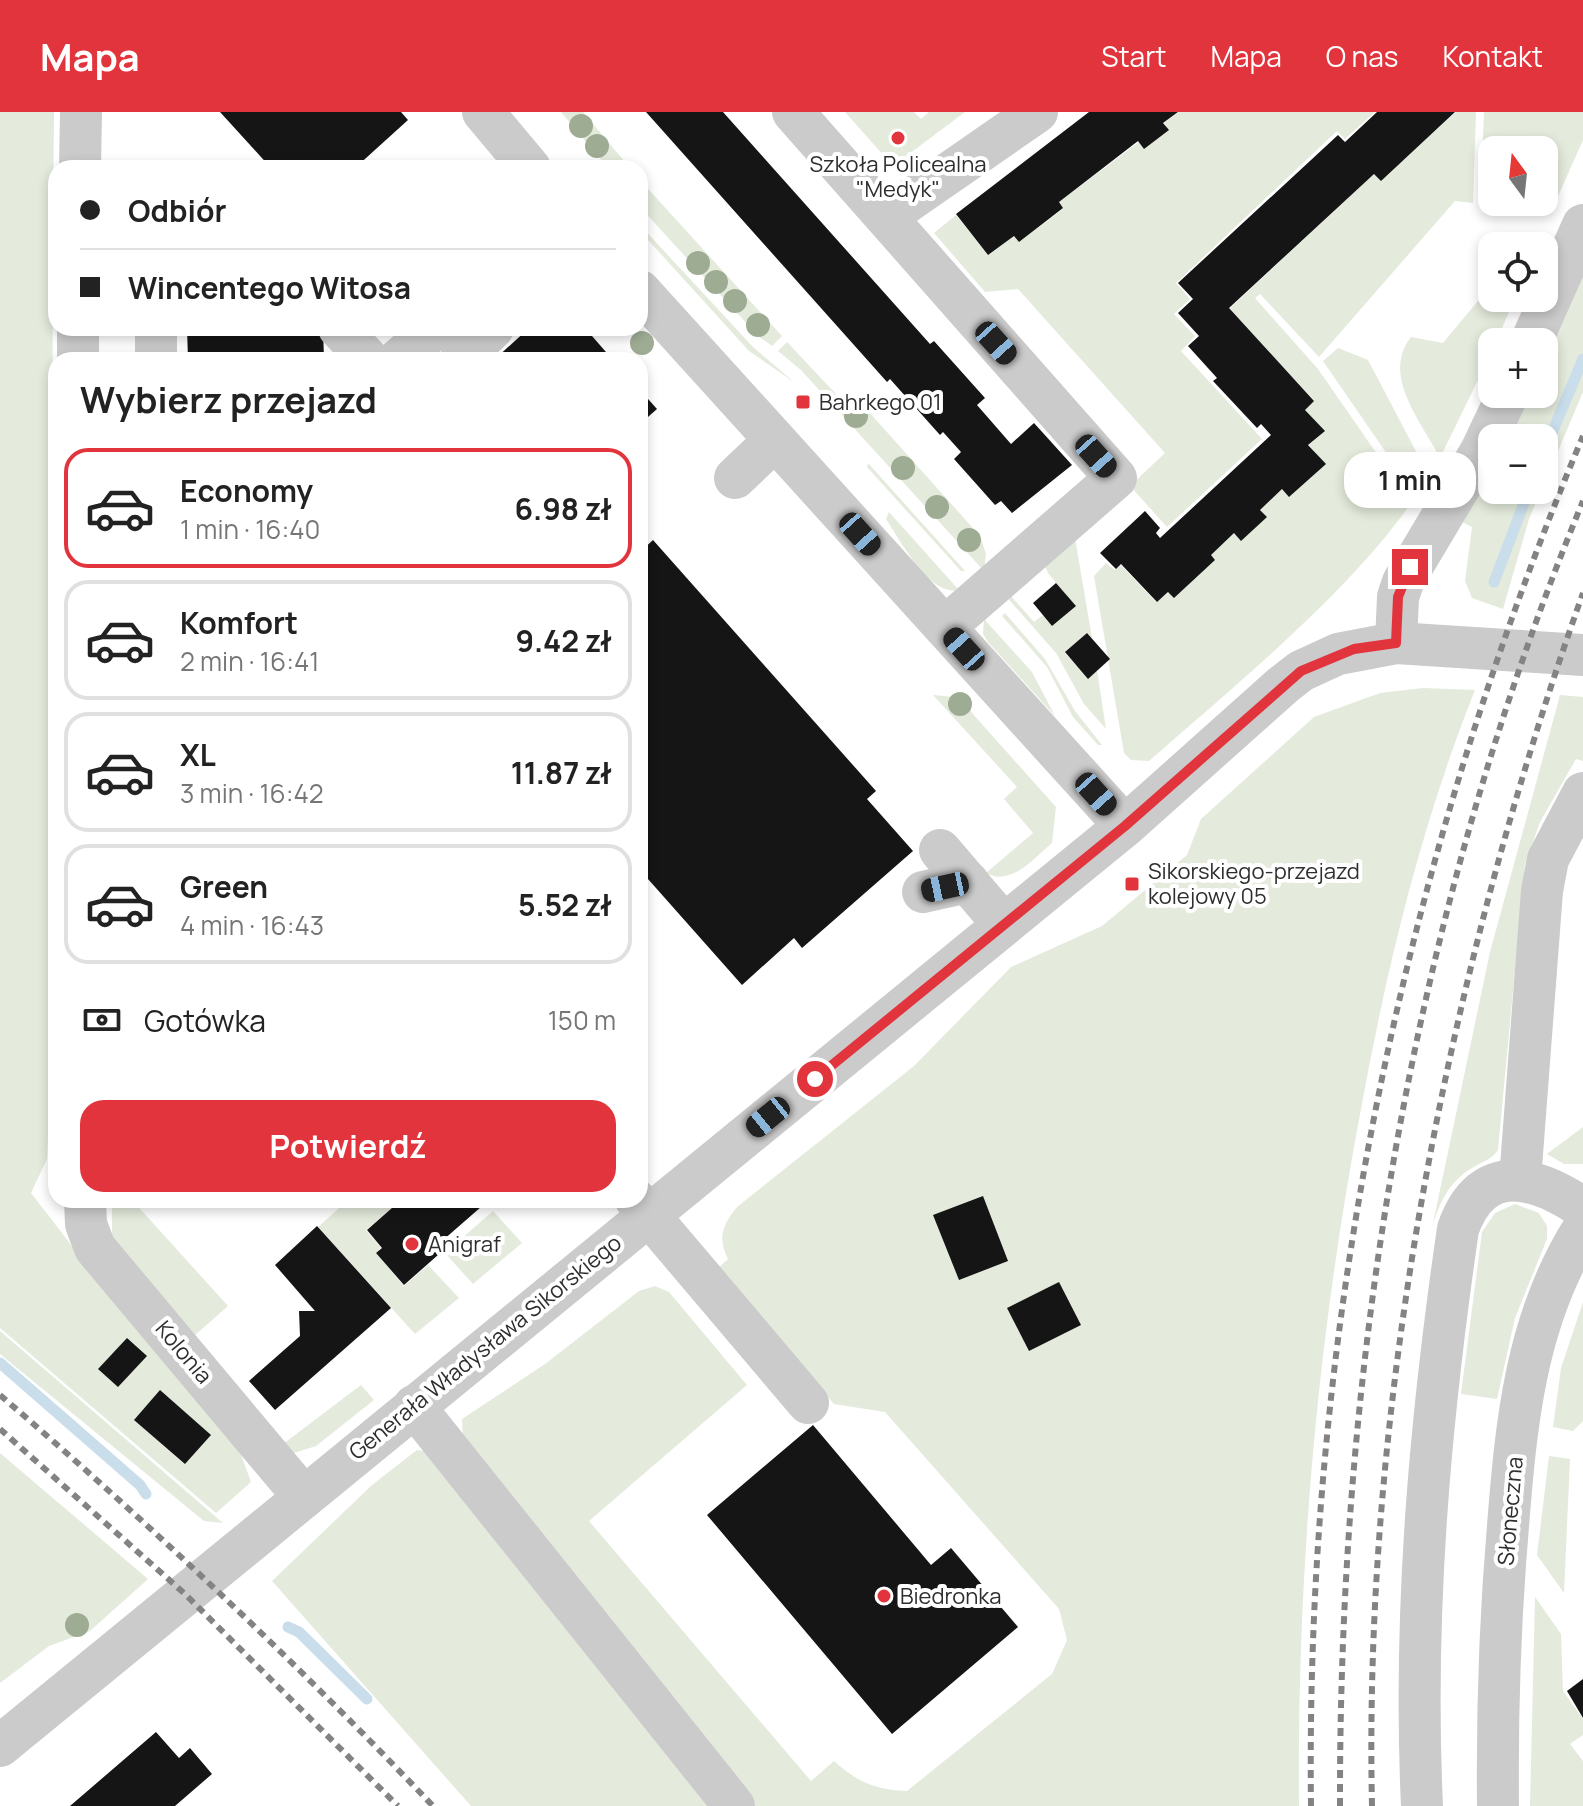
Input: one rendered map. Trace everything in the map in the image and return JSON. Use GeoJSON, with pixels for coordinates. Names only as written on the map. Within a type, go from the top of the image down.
{"type":"FeatureCollection","features":[{"type":"Feature","properties":{"kind":"street"},"geometry":{"type":"LineString","coordinates":[[80,160],[81,112]]}},
{"type":"Feature","properties":{"kind":"street"},"geometry":{"type":"LineString","coordinates":[[483,112],[523,160]]}},
{"type":"Feature","properties":{"kind":"street"},"geometry":{"type":"LineString","coordinates":[[793,112],[1116,478],[945,627]]}},
{"type":"Feature","properties":{"kind":"street"},"geometry":{"type":"LineString","coordinates":[[887,216],[1037,112]]}},
{"type":"Feature","properties":{"kind":"street"},"geometry":{"type":"LineString","coordinates":[[1537,328],[1583,225]]}},
{"type":"Feature","properties":{"kind":"street"},"geometry":{"type":"LineString","coordinates":[[648,300],[1125,826]]}},
{"type":"Feature","properties":{"kind":"street"},"geometry":{"type":"LineString","coordinates":[[346,336],[362,352]]}},
{"type":"Feature","properties":{"kind":"street"},"geometry":{"type":"LineString","coordinates":[[407,352],[426,336]]}},
{"type":"Feature","properties":{"kind":"street"},"geometry":{"type":"LineString","coordinates":[[468,352],[485,336]]}},
{"type":"Feature","properties":{"kind":"street"},"geometry":{"type":"LineString","coordinates":[[1396,643],[1398,597],[1403,582],[1481,451],[1501,408]]}},
{"type":"Feature","properties":{"kind":"street"},"geometry":{"type":"LineString","coordinates":[[735,478],[775,440]]}},
{"type":"Feature","properties":{"kind":"street","name":"Generała Władysława Sikorskiego"},"geometry":{"type":"LineString","coordinates":[[648,1202],[1004,925],[1125,826],[1301,671],[1354,649],[1396,643],[1583,655]]}},
{"type":"Feature","properties":{"kind":"street"},"geometry":{"type":"LineString","coordinates":[[1520,1180],[1542,891],[1548,859],[1583,793]]}},
{"type":"Feature","properties":{"kind":"street"},"geometry":{"type":"LineString","coordinates":[[940,850],[1004,925]]}},
{"type":"Feature","properties":{"kind":"street"},"geometry":{"type":"LineString","coordinates":[[923,892],[968,882]]}},
{"type":"Feature","properties":{"kind":"street"},"geometry":{"type":"LineString","coordinates":[[1422,1806],[1418,1667],[1426,1491],[1458,1229],[1469,1205],[1500,1183],[1520,1180],[1549,1187],[1583,1208]]}},
{"type":"Feature","properties":{"kind":"street","name":"Kolonia"},"geometry":{"type":"LineString","coordinates":[[85,1208],[86,1224],[95,1248],[303,1496]]}},
{"type":"Feature","properties":{"kind":"street","name":"Generała Władysława Sikorskiego"},"geometry":{"type":"LineString","coordinates":[[0,1746],[414,1406],[641,1208]]}},
{"type":"Feature","properties":{"kind":"street"},"geometry":{"type":"LineString","coordinates":[[643,1208],[808,1403]]}},
{"type":"Feature","properties":{"kind":"street","name":"Słoneczna"},"geometry":{"type":"LineString","coordinates":[[1498,1806],[1502,1604],[1523,1390],[1543,1312],[1583,1229]]}},
{"type":"Feature","properties":{"kind":"street"},"geometry":{"type":"LineString","coordinates":[[414,1406],[734,1806]]}},
{"type":"Feature","properties":{"kind":"green space"},"geometry":{"type":"Polygon","coordinates":[[[0,112],[54,112],[54,160],[48,160],[48,336],[53,336],[53,352],[48,352],[48,1138],[47,1159],[31,1193],[127,1317],[229,1422],[251,1482],[216,1513],[0,1328],[0,112]]]}},
{"type":"Feature","properties":{"kind":"green space"},"geometry":{"type":"Polygon","coordinates":[[[561,112],[583,112],[623,160],[601,160],[561,112]]]}},
{"type":"Feature","properties":{"kind":"green space","name":"Szkoła Policealna \"Medyk\""},"geometry":{"type":"Polygon","coordinates":[[[845,112],[914,112],[921,119],[929,112],[965,112],[893,166],[845,112]]]}},
{"type":"Feature","properties":{"kind":"green space"},"geometry":{"type":"Polygon","coordinates":[[[1179,112],[1375,112],[1345,139],[1337,131],[1176,283],[1190,299],[1174,314],[1195,336],[1181,351],[1262,439],[1167,527],[1130,486],[1165,453],[1018,289],[985,292],[934,233],[956,215],[988,255],[1014,236],[1019,242],[1063,209],[1059,202],[1139,142],[1168,130],[1164,123],[1179,112]]]}},
{"type":"Feature","properties":{"kind":"green space"},"geometry":{"type":"Polygon","coordinates":[[[1456,112],[1476,112],[1473,203],[1455,201],[1319,357],[1260,294],[1255,298],[1318,369],[1411,503],[1355,572],[1288,638],[1149,761],[1131,760],[1124,753],[1094,576],[1106,563],[1115,570],[1121,565],[1156,602],[1215,560],[1211,555],[1234,533],[1242,540],[1266,517],[1260,510],[1282,489],[1290,496],[1325,464],[1309,445],[1324,431],[1305,410],[1314,400],[1229,309],[1374,174],[1381,180],[1456,112]]]}},
{"type":"Feature","properties":{"kind":"green space"},"geometry":{"type":"Polygon","coordinates":[[[1484,112],[1583,112],[1583,140],[1558,196],[1558,136],[1483,136],[1484,112]]]}},
{"type":"Feature","properties":{"kind":"green space"},"geometry":{"type":"Polygon","coordinates":[[[648,189],[782,336],[772,346],[758,336],[648,216],[648,189]]]}},
{"type":"Feature","properties":{"kind":"green space"},"geometry":{"type":"Polygon","coordinates":[[[648,234],[753,347],[794,382],[749,351],[648,240],[648,234]]]}},
{"type":"Feature","properties":{"kind":"green space"},"geometry":{"type":"Polygon","coordinates":[[[1583,270],[1583,392],[1558,451],[1558,424],[1517,424],[1524,408],[1558,408],[1558,330],[1583,270]]]}},
{"type":"Feature","properties":{"kind":"green space"},"geometry":{"type":"Polygon","coordinates":[[[1478,301],[1478,312],[1509,312],[1502,328],[1478,328],[1478,380],[1440,458],[1407,398],[1400,367],[1411,337],[1443,343],[1478,301]]]}},
{"type":"Feature","properties":{"kind":"green space"},"geometry":{"type":"Polygon","coordinates":[[[787,342],[851,410],[860,402],[980,536],[986,554],[984,571],[801,370],[778,351],[787,342]]]}},
{"type":"Feature","properties":{"kind":"green space"},"geometry":{"type":"Polygon","coordinates":[[[1338,348],[1368,360],[1429,476],[1416,496],[1323,361],[1338,348]]]}},
{"type":"Feature","properties":{"kind":"green space"},"geometry":{"type":"Polygon","coordinates":[[[868,463],[965,571],[961,571],[867,467],[868,463]]]}},
{"type":"Feature","properties":{"kind":"green space"},"geometry":{"type":"Polygon","coordinates":[[[1478,496],[1478,504],[1535,504],[1503,609],[1472,598],[1465,581],[1472,527],[1462,522],[1478,496]]]}},
{"type":"Feature","properties":{"kind":"green space"},"geometry":{"type":"Polygon","coordinates":[[[889,512],[959,590],[948,590],[937,585],[917,565],[886,519],[889,512]]]}},
{"type":"Feature","properties":{"kind":"green space"},"geometry":{"type":"Polygon","coordinates":[[[1073,526],[1092,638],[1087,633],[1065,653],[1088,678],[1097,670],[1106,729],[1084,704],[1056,653],[1004,594],[1010,595],[1034,622],[1043,615],[1052,626],[1075,606],[1048,573],[1043,561],[1073,526]]]}},
{"type":"Feature","properties":{"kind":"green space"},"geometry":{"type":"Polygon","coordinates":[[[1005,613],[1045,659],[1075,711],[1102,745],[1098,745],[1073,717],[1047,667],[1002,616],[1005,613]]]}},
{"type":"Feature","properties":{"kind":"green space"},"geometry":{"type":"Polygon","coordinates":[[[984,619],[1032,672],[1055,716],[988,642],[983,634],[984,619]]]}},
{"type":"Feature","properties":{"kind":"green space"},"geometry":{"type":"Polygon","coordinates":[[[1423,688],[1475,690],[1438,792],[1394,950],[1371,1056],[1332,1282],[1306,1544],[1299,1806],[751,1806],[463,1440],[462,1419],[545,1364],[639,1291],[655,1286],[669,1292],[747,1385],[589,1521],[811,1781],[834,1761],[868,1784],[907,1791],[1052,1674],[1067,1640],[1059,1609],[885,1412],[834,1404],[718,1268],[728,1259],[722,1238],[725,1225],[737,1207],[914,1066],[1011,967],[1102,926],[1187,855],[1201,819],[1314,717],[1380,693],[1423,688]]]}},
{"type":"Feature","properties":{"kind":"green space"},"geometry":{"type":"Polygon","coordinates":[[[933,695],[965,698],[972,713],[1056,807],[1052,843],[1013,874],[995,876],[986,873],[1033,833],[1004,799],[1017,787],[933,695]]]}},
{"type":"Feature","properties":{"kind":"green space"},"geometry":{"type":"Polygon","coordinates":[[[1560,695],[1583,697],[1583,761],[1576,759],[1540,822],[1525,864],[1498,1150],[1456,1180],[1440,1205],[1431,1233],[1490,952],[1560,695]]]}},
{"type":"Feature","properties":{"kind":"green space"},"geometry":{"type":"Polygon","coordinates":[[[1583,1127],[1583,1164],[1564,1164],[1547,1154],[1583,1127]]]}},
{"type":"Feature","properties":{"kind":"green space"},"geometry":{"type":"Polygon","coordinates":[[[1515,1204],[1539,1213],[1547,1226],[1547,1239],[1515,1318],[1497,1399],[1461,1394],[1482,1232],[1495,1213],[1515,1204]]]}},
{"type":"Feature","properties":{"kind":"green space"},"geometry":{"type":"Polygon","coordinates":[[[112,1208],[139,1208],[228,1306],[194,1336],[112,1240],[112,1208]]]}},
{"type":"Feature","properties":{"kind":"green space"},"geometry":{"type":"Polygon","coordinates":[[[339,1208],[392,1208],[366,1230],[381,1248],[376,1253],[404,1286],[428,1265],[459,1298],[415,1334],[318,1227],[339,1208]]]}},
{"type":"Feature","properties":{"kind":"green space"},"geometry":{"type":"Polygon","coordinates":[[[493,1211],[522,1243],[473,1284],[445,1253],[493,1211]]]}},
{"type":"Feature","properties":{"kind":"green space"},"geometry":{"type":"Polygon","coordinates":[[[1583,1302],[1583,1421],[1573,1431],[1553,1427],[1561,1368],[1583,1302]]]}},
{"type":"Feature","properties":{"kind":"green space"},"geometry":{"type":"Polygon","coordinates":[[[0,1331],[223,1523],[204,1521],[0,1354],[0,1331]]]}},
{"type":"Feature","properties":{"kind":"green space"},"geometry":{"type":"Polygon","coordinates":[[[361,1385],[374,1400],[316,1446],[294,1453],[283,1444],[361,1385]]]}},
{"type":"Feature","properties":{"kind":"green space"},"geometry":{"type":"Polygon","coordinates":[[[417,1450],[443,1454],[722,1806],[471,1806],[272,1581],[372,1485],[417,1450]]]}},
{"type":"Feature","properties":{"kind":"green space"},"geometry":{"type":"Polygon","coordinates":[[[0,1453],[148,1579],[90,1631],[49,1646],[0,1683],[0,1453]]]}},
{"type":"Feature","properties":{"kind":"green space"},"geometry":{"type":"Polygon","coordinates":[[[1549,1456],[1570,1459],[1564,1593],[1537,1555],[1549,1456]]]}},
{"type":"Feature","properties":{"kind":"green space"},"geometry":{"type":"Polygon","coordinates":[[[1535,1597],[1561,1634],[1563,1691],[1583,1719],[1583,1735],[1570,1744],[1583,1761],[1583,1806],[1530,1806],[1535,1597]]]}},
{"type":"Feature","properties":{"kind":"building"},"geometry":{"type":"Polygon","coordinates":[[[220,112],[401,112],[408,120],[364,160],[264,160],[220,112]]]}},
{"type":"Feature","properties":{"kind":"building"},"geometry":{"type":"Polygon","coordinates":[[[646,112],[723,112],[930,344],[934,341],[985,398],[977,405],[1011,444],[1034,423],[1072,465],[1012,513],[1001,501],[995,505],[954,459],[961,452],[943,432],[940,435],[890,379],[887,382],[646,112]]]}},
{"type":"Feature","properties":{"kind":"building"},"geometry":{"type":"Polygon","coordinates":[[[1089,112],[1178,112],[1163,123],[1169,130],[1144,149],[1138,141],[1059,202],[1063,208],[1019,242],[1014,236],[988,255],[956,214],[1089,112]]]}},
{"type":"Feature","properties":{"kind":"building"},"geometry":{"type":"Polygon","coordinates":[[[1377,112],[1455,112],[1381,181],[1374,174],[1229,308],[1314,401],[1305,410],[1325,431],[1308,445],[1326,464],[1289,497],[1282,489],[1260,510],[1267,517],[1241,541],[1234,533],[1211,555],[1215,560],[1174,598],[1168,592],[1157,602],[1121,564],[1116,569],[1100,553],[1145,511],[1160,528],[1156,533],[1160,538],[1271,435],[1261,424],[1257,428],[1213,381],[1217,378],[1188,346],[1199,336],[1178,313],[1193,299],[1178,283],[1338,135],[1345,142],[1377,112]]]}},
{"type":"Feature","properties":{"kind":"building"},"geometry":{"type":"Polygon","coordinates":[[[187,336],[323,336],[324,352],[188,352],[187,336]]]}},
{"type":"Feature","properties":{"kind":"building"},"geometry":{"type":"Polygon","coordinates":[[[520,336],[592,336],[606,352],[503,352],[520,336]]]}},
{"type":"Feature","properties":{"kind":"building"},"geometry":{"type":"Polygon","coordinates":[[[648,399],[657,409],[648,417],[648,399]]]}},
{"type":"Feature","properties":{"kind":"building"},"geometry":{"type":"Polygon","coordinates":[[[653,540],[876,791],[867,799],[913,851],[802,948],[794,938],[742,985],[648,879],[648,545],[653,540]]]}},
{"type":"Feature","properties":{"kind":"building"},"geometry":{"type":"Polygon","coordinates":[[[1056,583],[1076,606],[1052,626],[1033,603],[1056,583]]]}},
{"type":"Feature","properties":{"kind":"building"},"geometry":{"type":"Polygon","coordinates":[[[1087,633],[1110,659],[1088,679],[1065,652],[1087,633]]]}},
{"type":"Feature","properties":{"kind":"building"},"geometry":{"type":"Polygon","coordinates":[[[983,1196],[1008,1261],[959,1280],[933,1215],[983,1196]]]}},
{"type":"Feature","properties":{"kind":"building","name":"Anigraf"},"geometry":{"type":"Polygon","coordinates":[[[392,1208],[480,1208],[442,1241],[447,1247],[404,1285],[376,1253],[382,1248],[367,1230],[392,1208]]]}},
{"type":"Feature","properties":{"kind":"building"},"geometry":{"type":"Polygon","coordinates":[[[317,1226],[391,1308],[275,1410],[249,1381],[300,1336],[299,1311],[315,1311],[275,1265],[317,1226]]]}},
{"type":"Feature","properties":{"kind":"building"},"geometry":{"type":"Polygon","coordinates":[[[1059,1282],[1081,1325],[1029,1351],[1007,1308],[1059,1282]]]}},
{"type":"Feature","properties":{"kind":"building"},"geometry":{"type":"Polygon","coordinates":[[[127,1338],[147,1356],[118,1387],[98,1369],[127,1338]]]}},
{"type":"Feature","properties":{"kind":"building"},"geometry":{"type":"Polygon","coordinates":[[[160,1390],[211,1435],[185,1464],[134,1420],[160,1390]]]}},
{"type":"Feature","properties":{"kind":"building","name":"Biedronka"},"geometry":{"type":"Polygon","coordinates":[[[813,1425],[931,1565],[951,1548],[1018,1627],[892,1734],[707,1515],[813,1425]]]}},
{"type":"Feature","properties":{"kind":"building"},"geometry":{"type":"Polygon","coordinates":[[[1583,1679],[1583,1718],[1567,1691],[1583,1679]]]}},
{"type":"Feature","properties":{"kind":"building"},"geometry":{"type":"Polygon","coordinates":[[[156,1732],[179,1758],[190,1748],[212,1774],[175,1806],[70,1806],[156,1732]]]}},
{"type":"Feature","properties":{"kind":"waterway"},"geometry":{"type":"LineString","coordinates":[[1556,424],[1583,359]]}},
{"type":"Feature","properties":{"kind":"waterway"},"geometry":{"type":"LineString","coordinates":[[1494,582],[1524,504]]}},
{"type":"Feature","properties":{"kind":"waterway"},"geometry":{"type":"LineString","coordinates":[[0,1363],[140,1485],[146,1494]]}},
{"type":"Feature","properties":{"kind":"waterway"},"geometry":{"type":"LineString","coordinates":[[288,1627],[299,1632],[367,1699]]}},
{"type":"Feature","properties":{"kind":"railway"},"geometry":{"type":"LineString","coordinates":[[1311,1806],[1313,1630],[1325,1455],[1346,1280],[1376,1107],[1415,936],[1462,767],[1519,600],[1583,436]]}},
{"type":"Feature","properties":{"kind":"railway"},"geometry":{"type":"LineString","coordinates":[[1340,1806],[1343,1639],[1354,1472],[1371,1306],[1397,1142],[1431,978],[1473,817],[1523,657],[1583,501]]}},
{"type":"Feature","properties":{"kind":"railway"},"geometry":{"type":"LineString","coordinates":[[1372,1806],[1373,1654],[1382,1500],[1399,1345],[1424,1190],[1455,1037],[1492,885],[1535,737],[1583,593]]}},
{"type":"Feature","properties":{"kind":"railway"},"geometry":{"type":"LineString","coordinates":[[0,1395],[222,1595],[433,1806]]}},
{"type":"Feature","properties":{"kind":"railway"},"geometry":{"type":"LineString","coordinates":[[0,1429],[185,1594],[398,1806]]}},
{"type":"Feature","properties":{"kind":"place","name":"Szkoła Policealna \"Medyk\""},"geometry":{"type":"Point","coordinates":[898,138]}},
{"type":"Feature","properties":{"kind":"place","name":"Bahrkego 01"},"geometry":{"type":"Point","coordinates":[803,402]}},
{"type":"Feature","properties":{"kind":"place","name":"Sikorskiego-przejazd kolejowy 05"},"geometry":{"type":"Point","coordinates":[1132,884]}},
{"type":"Feature","properties":{"kind":"place","name":"Anigraf"},"geometry":{"type":"Point","coordinates":[412,1244]}},
{"type":"Feature","properties":{"kind":"place","name":"Biedronka"},"geometry":{"type":"Point","coordinates":[884,1596]}},
{"type":"Feature","properties":{"kind":"route"},"geometry":{"type":"LineString","coordinates":[[815,1079],[1125,826],[1301,671],[1320,660],[1354,649],[1396,643],[1398,597],[1410,567]]}}]}
